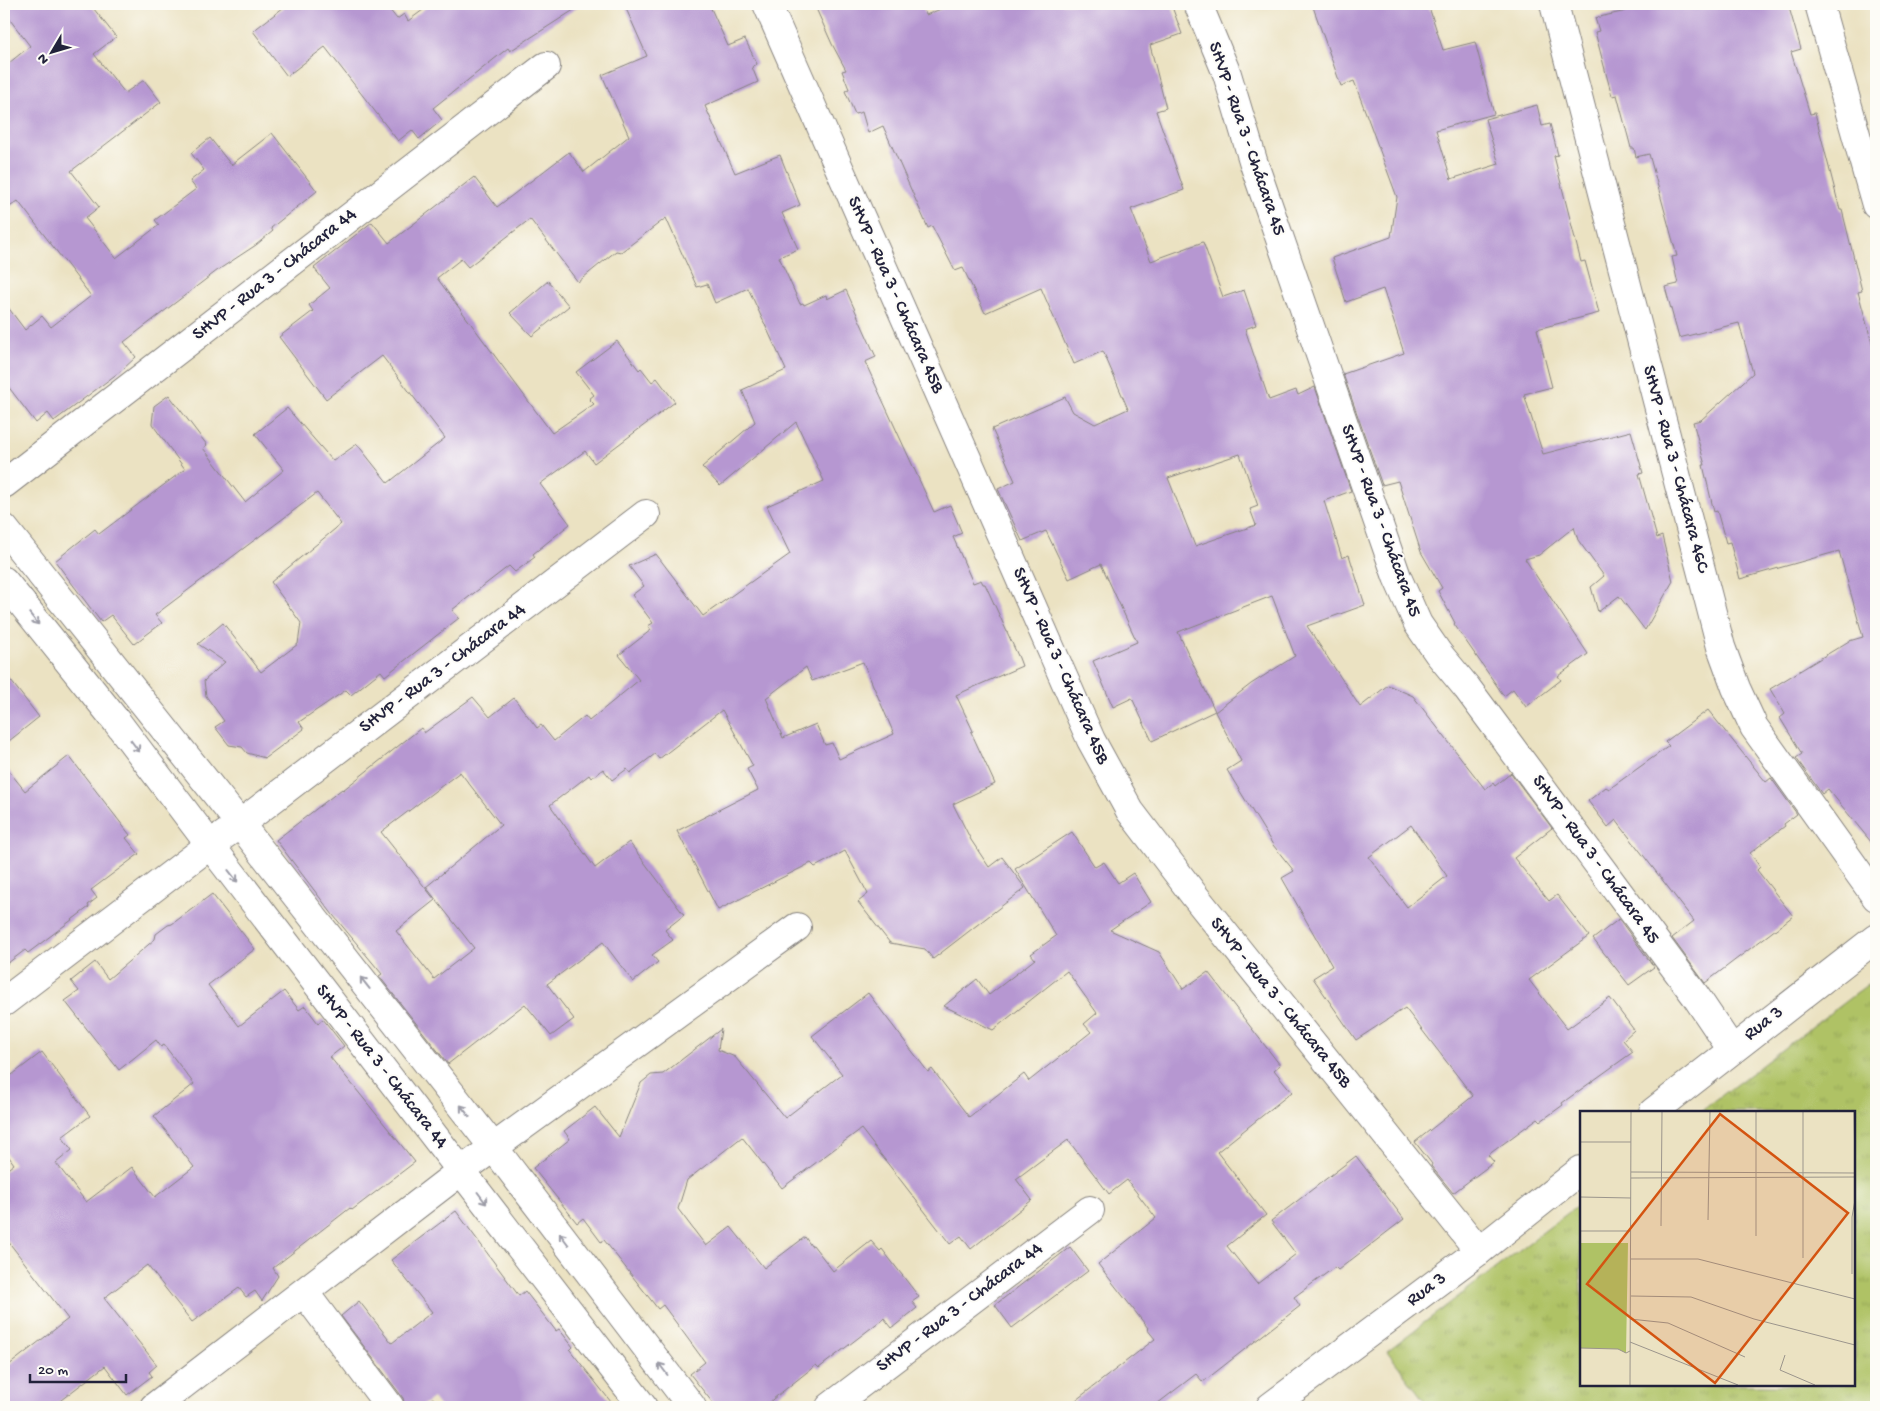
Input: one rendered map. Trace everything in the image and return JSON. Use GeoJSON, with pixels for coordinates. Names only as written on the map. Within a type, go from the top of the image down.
{"type":"FeatureCollection","features":[{"type":"Feature","properties":{"kind":"street","name":"SHVP - Rua 3 - Chácara 45B"},"geometry":{"type":"LineString","coordinates":[[767,4],[1083,721],[1115,786],[1130,811],[1194,895],[1479,1251]]}},
{"type":"Feature","properties":{"kind":"street","name":"SHVP - Rua 3 - Chácara 45"},"geometry":{"type":"LineString","coordinates":[[1198,4],[1227,74],[1254,164],[1397,576],[1418,624],[1689,987],[1732,1050]]}},
{"type":"Feature","properties":{"kind":"street","name":"SHVP - Rua 3 - Chácara 46C"},"geometry":{"type":"LineString","coordinates":[[1554,4],[1721,647],[1736,688],[1754,727],[1876,897]]}},
{"type":"Feature","properties":{"kind":"street"},"geometry":{"type":"LineString","coordinates":[[1819,4],[1876,205]]}},
{"type":"Feature","properties":{"kind":"street","name":"SHVP - Rua 3 - Chácara 44"},"geometry":{"type":"LineString","coordinates":[[4,484],[546,66]]}},
{"type":"Feature","properties":{"kind":"street","name":"SHVP - Rua 3 - Chácara 44"},"geometry":{"type":"LineString","coordinates":[[4,1002],[646,514]]}},
{"type":"Feature","properties":{"kind":"street","name":"SHVP - Rua 3 - Chácara 44"},"geometry":{"type":"LineString","coordinates":[[4,528],[240,824],[494,1148],[692,1407]]}},
{"type":"Feature","properties":{"kind":"street","name":"SHVP - Rua 3 - Chácara 44"},"geometry":{"type":"LineString","coordinates":[[4,581],[117,722],[642,1407]]}},
{"type":"Feature","properties":{"kind":"street"},"geometry":{"type":"LineString","coordinates":[[154,1407],[461,1171],[796,927]]}},
{"type":"Feature","properties":{"kind":"street","name":"Rua 3"},"geometry":{"type":"LineString","coordinates":[[1654,1111],[1876,938]]}},
{"type":"Feature","properties":{"kind":"street","name":"Rua 3"},"geometry":{"type":"LineString","coordinates":[[1285,1403],[1580,1171]]}},
{"type":"Feature","properties":{"kind":"street","name":"SHVP - Rua 3 - Chácara 44"},"geometry":{"type":"LineString","coordinates":[[830,1407],[1090,1210]]}},
{"type":"Feature","properties":{"kind":"street"},"geometry":{"type":"LineString","coordinates":[[304,1292],[390,1407]]}},
{"type":"Feature","properties":{"kind":"green space"},"geometry":{"type":"Polygon","coordinates":[[[1876,978],[1876,1407],[1429,1407],[1387,1351],[1580,1204],[1580,1386],[1855,1386],[1855,1111],[1701,1111],[1876,978]]]}},
{"type":"Feature","properties":{"kind":"building"},"geometry":{"type":"Polygon","coordinates":[[[4,4],[90,4],[116,37],[94,54],[125,93],[144,80],[161,102],[71,171],[99,207],[85,218],[116,258],[159,225],[155,220],[196,189],[190,181],[204,170],[191,153],[210,138],[231,165],[272,133],[317,191],[271,228],[273,231],[256,245],[218,270],[124,342],[136,357],[122,370],[54,421],[48,413],[36,423],[4,381],[4,302],[25,330],[42,316],[51,327],[91,296],[18,201],[4,211],[4,67],[30,46],[4,12],[4,4]]]}},
{"type":"Feature","properties":{"kind":"building"},"geometry":{"type":"Polygon","coordinates":[[[288,4],[385,4],[397,19],[404,14],[408,21],[431,4],[583,4],[510,51],[508,48],[433,108],[442,120],[419,139],[412,130],[398,141],[325,47],[287,76],[253,31],[288,4]]]}},
{"type":"Feature","properties":{"kind":"building"},"geometry":{"type":"Polygon","coordinates":[[[624,4],[709,4],[728,46],[745,39],[757,64],[752,67],[758,82],[705,106],[735,173],[780,155],[800,205],[782,213],[798,249],[779,257],[800,304],[803,303],[804,305],[826,295],[827,299],[846,290],[876,357],[865,362],[934,512],[950,505],[962,533],[953,537],[973,583],[981,580],[985,584],[1022,666],[956,695],[995,784],[953,804],[971,840],[989,867],[1002,857],[1025,888],[933,959],[925,949],[890,943],[858,902],[868,894],[845,851],[815,867],[811,863],[718,910],[677,831],[758,790],[747,769],[753,766],[722,710],[659,759],[655,754],[630,773],[627,769],[612,780],[603,769],[591,778],[589,775],[550,805],[595,868],[629,842],[684,915],[665,930],[673,940],[652,955],[658,962],[633,982],[603,942],[547,984],[574,1019],[551,1036],[525,1004],[448,1064],[379,976],[382,974],[333,915],[276,840],[421,728],[424,733],[473,697],[490,717],[514,698],[537,728],[541,725],[554,741],[585,716],[589,721],[639,680],[619,655],[651,630],[648,626],[653,623],[632,595],[644,586],[629,566],[656,554],[703,616],[790,554],[767,506],[824,481],[796,422],[720,486],[702,467],[755,422],[742,390],[786,370],[748,288],[715,303],[707,284],[697,287],[666,218],[621,252],[616,251],[578,282],[530,219],[468,267],[461,259],[437,278],[552,433],[594,404],[589,399],[594,395],[576,372],[617,341],[639,370],[641,368],[652,382],[657,378],[675,402],[594,463],[585,451],[540,484],[570,524],[533,554],[535,557],[515,572],[509,566],[452,610],[459,618],[385,676],[381,671],[351,695],[346,690],[299,722],[304,729],[265,758],[247,753],[242,747],[229,745],[215,727],[224,721],[206,696],[204,681],[225,662],[198,644],[223,623],[261,672],[298,644],[301,623],[271,582],[341,524],[317,493],[155,615],[162,623],[134,644],[111,615],[101,622],[55,561],[95,529],[99,534],[185,469],[152,424],[154,406],[169,395],[207,445],[203,448],[245,502],[284,470],[255,434],[287,408],[333,461],[357,444],[388,483],[445,438],[382,356],[326,399],[279,337],[313,311],[309,305],[330,288],[314,268],[372,222],[389,243],[474,177],[497,207],[569,152],[584,172],[629,136],[602,75],[647,56],[624,4]],[[863,662],[812,681],[806,667],[766,698],[783,738],[816,724],[825,745],[832,743],[839,759],[894,734],[863,662]],[[460,772],[381,832],[435,900],[396,931],[434,979],[474,948],[426,887],[501,825],[460,772]]]}},
{"type":"Feature","properties":{"kind":"building"},"geometry":{"type":"Polygon","coordinates":[[[814,4],[921,4],[926,15],[953,4],[1171,4],[1182,34],[1150,45],[1166,108],[1156,111],[1184,190],[1131,209],[1151,261],[1203,242],[1223,297],[1244,290],[1256,325],[1245,329],[1269,400],[1296,390],[1298,395],[1315,387],[1351,491],[1324,501],[1342,558],[1349,555],[1365,605],[1307,626],[1360,707],[1388,685],[1413,696],[1485,789],[1493,783],[1495,786],[1511,773],[1552,828],[1514,858],[1549,901],[1557,895],[1589,936],[1529,980],[1567,1029],[1610,998],[1634,1030],[1623,1040],[1633,1052],[1562,1103],[1563,1105],[1541,1121],[1538,1118],[1488,1155],[1494,1162],[1453,1193],[1431,1166],[1432,1164],[1415,1142],[1473,1096],[1405,1008],[1356,1040],[1313,978],[1332,966],[1282,878],[1294,871],[1273,845],[1227,770],[1241,761],[1215,712],[1251,684],[1295,656],[1272,596],[1178,632],[1215,711],[1152,741],[1132,698],[1113,707],[1093,661],[1137,642],[1101,564],[1069,579],[1046,531],[1022,541],[998,489],[1015,481],[992,429],[1065,397],[1073,412],[1095,424],[1128,409],[1103,351],[1074,364],[1041,288],[985,313],[963,268],[955,271],[932,226],[928,228],[883,126],[868,133],[862,112],[855,114],[845,91],[849,89],[842,71],[846,70],[814,4]],[[1240,454],[1168,478],[1195,546],[1256,525],[1250,509],[1258,506],[1240,454]],[[1411,825],[1369,857],[1407,907],[1447,876],[1411,825]]]}},
{"type":"Feature","properties":{"kind":"building"},"geometry":{"type":"Polygon","coordinates":[[[1312,4],[1428,4],[1443,50],[1475,42],[1494,114],[1436,130],[1451,179],[1499,164],[1485,119],[1537,105],[1542,126],[1550,124],[1558,155],[1554,156],[1581,262],[1585,261],[1599,313],[1537,329],[1552,387],[1524,394],[1543,454],[1631,431],[1643,473],[1639,474],[1657,538],[1662,536],[1673,581],[1645,630],[1619,596],[1598,612],[1591,587],[1604,576],[1578,540],[1574,527],[1539,555],[1525,559],[1588,654],[1558,676],[1561,680],[1526,707],[1513,689],[1504,696],[1454,624],[1438,591],[1442,588],[1421,552],[1398,481],[1382,485],[1343,374],[1404,353],[1383,289],[1346,302],[1332,258],[1391,237],[1397,197],[1354,81],[1341,86],[1312,4]]]}},
{"type":"Feature","properties":{"kind":"building"},"geometry":{"type":"Polygon","coordinates":[[[1624,4],[1788,4],[1801,49],[1791,52],[1810,114],[1815,113],[1840,210],[1842,210],[1862,291],[1858,292],[1876,358],[1876,848],[1828,789],[1822,794],[1796,758],[1802,754],[1780,718],[1785,714],[1770,689],[1849,641],[1863,637],[1839,551],[1740,579],[1730,542],[1726,543],[1717,511],[1714,512],[1703,465],[1705,465],[1693,422],[1701,420],[1753,373],[1739,323],[1679,338],[1665,287],[1678,284],[1672,257],[1677,256],[1649,154],[1636,157],[1634,148],[1631,148],[1617,95],[1612,96],[1595,32],[1599,31],[1595,18],[1626,11],[1624,4]]]}},
{"type":"Feature","properties":{"kind":"building"},"geometry":{"type":"Polygon","coordinates":[[[548,281],[569,306],[532,336],[510,313],[548,281]]]}},
{"type":"Feature","properties":{"kind":"building"},"geometry":{"type":"Polygon","coordinates":[[[4,672],[39,717],[4,745],[4,672]]]}},
{"type":"Feature","properties":{"kind":"building"},"geometry":{"type":"Polygon","coordinates":[[[1708,710],[1766,782],[1771,778],[1797,814],[1784,824],[1785,826],[1750,853],[1760,867],[1757,870],[1793,916],[1705,983],[1672,938],[1694,921],[1616,820],[1608,827],[1588,801],[1606,787],[1609,789],[1669,746],[1665,742],[1708,710]]]}},
{"type":"Feature","properties":{"kind":"building"},"geometry":{"type":"Polygon","coordinates":[[[69,756],[130,835],[126,838],[139,854],[91,890],[97,898],[88,905],[89,907],[28,953],[25,950],[4,966],[4,765],[25,791],[69,756]]]}},
{"type":"Feature","properties":{"kind":"building"},"geometry":{"type":"Polygon","coordinates":[[[1072,832],[1095,867],[1104,862],[1118,883],[1133,873],[1151,902],[1110,930],[1159,952],[1183,989],[1208,972],[1280,1065],[1274,1070],[1292,1092],[1217,1152],[1266,1215],[1227,1246],[1257,1284],[1296,1254],[1271,1221],[1356,1156],[1404,1219],[1338,1270],[1335,1267],[1294,1297],[1300,1306],[1203,1382],[1196,1374],[1153,1407],[1067,1407],[1155,1339],[1098,1264],[1156,1218],[1127,1180],[1109,1194],[1068,1140],[1016,1179],[1032,1200],[971,1249],[961,1236],[950,1244],[861,1129],[782,1188],[742,1137],[687,1180],[678,1209],[706,1246],[731,1227],[764,1268],[805,1237],[833,1271],[871,1241],[880,1251],[882,1249],[919,1297],[912,1302],[917,1308],[892,1328],[884,1318],[819,1368],[816,1365],[763,1407],[716,1407],[690,1374],[705,1362],[663,1305],[658,1309],[604,1240],[601,1242],[583,1218],[577,1223],[533,1168],[570,1139],[564,1131],[595,1107],[619,1137],[641,1083],[651,1075],[663,1074],[721,1029],[718,1050],[735,1057],[785,1118],[842,1074],[812,1036],[868,993],[928,1072],[932,1069],[969,1117],[1024,1074],[1029,1081],[1091,1032],[1084,1024],[1097,1013],[1067,971],[993,1030],[944,1006],[977,979],[989,995],[1035,959],[1031,954],[1056,936],[1015,869],[1072,832]]]}},
{"type":"Feature","properties":{"kind":"building"},"geometry":{"type":"Polygon","coordinates":[[[212,894],[255,949],[208,985],[239,1026],[284,991],[299,1010],[305,1006],[318,1023],[323,1019],[344,1046],[330,1057],[415,1162],[352,1210],[350,1208],[273,1268],[278,1276],[262,1301],[255,1291],[246,1297],[239,1288],[192,1322],[147,1265],[104,1298],[157,1365],[149,1372],[152,1376],[127,1395],[105,1366],[52,1407],[4,1407],[4,1369],[68,1319],[4,1236],[4,1172],[14,1164],[4,1150],[4,1081],[42,1052],[90,1116],[62,1137],[72,1150],[56,1163],[86,1202],[132,1167],[155,1197],[194,1167],[154,1116],[194,1084],[164,1045],[161,1047],[156,1040],[119,1070],[65,1001],[79,991],[71,981],[95,962],[108,979],[155,939],[156,934],[212,894]]]}},
{"type":"Feature","properties":{"kind":"building"},"geometry":{"type":"Polygon","coordinates":[[[1619,919],[1654,967],[1629,985],[1593,939],[1619,919]]]}},
{"type":"Feature","properties":{"kind":"building"},"geometry":{"type":"Polygon","coordinates":[[[456,1211],[519,1296],[525,1291],[556,1331],[559,1329],[573,1347],[570,1350],[615,1407],[440,1407],[433,1398],[420,1407],[405,1407],[403,1398],[341,1316],[359,1301],[392,1343],[432,1312],[391,1260],[456,1211]]]}},
{"type":"Feature","properties":{"kind":"building"},"geometry":{"type":"Polygon","coordinates":[[[1070,1247],[1088,1271],[1012,1328],[995,1305],[1070,1247]]]}}]}
